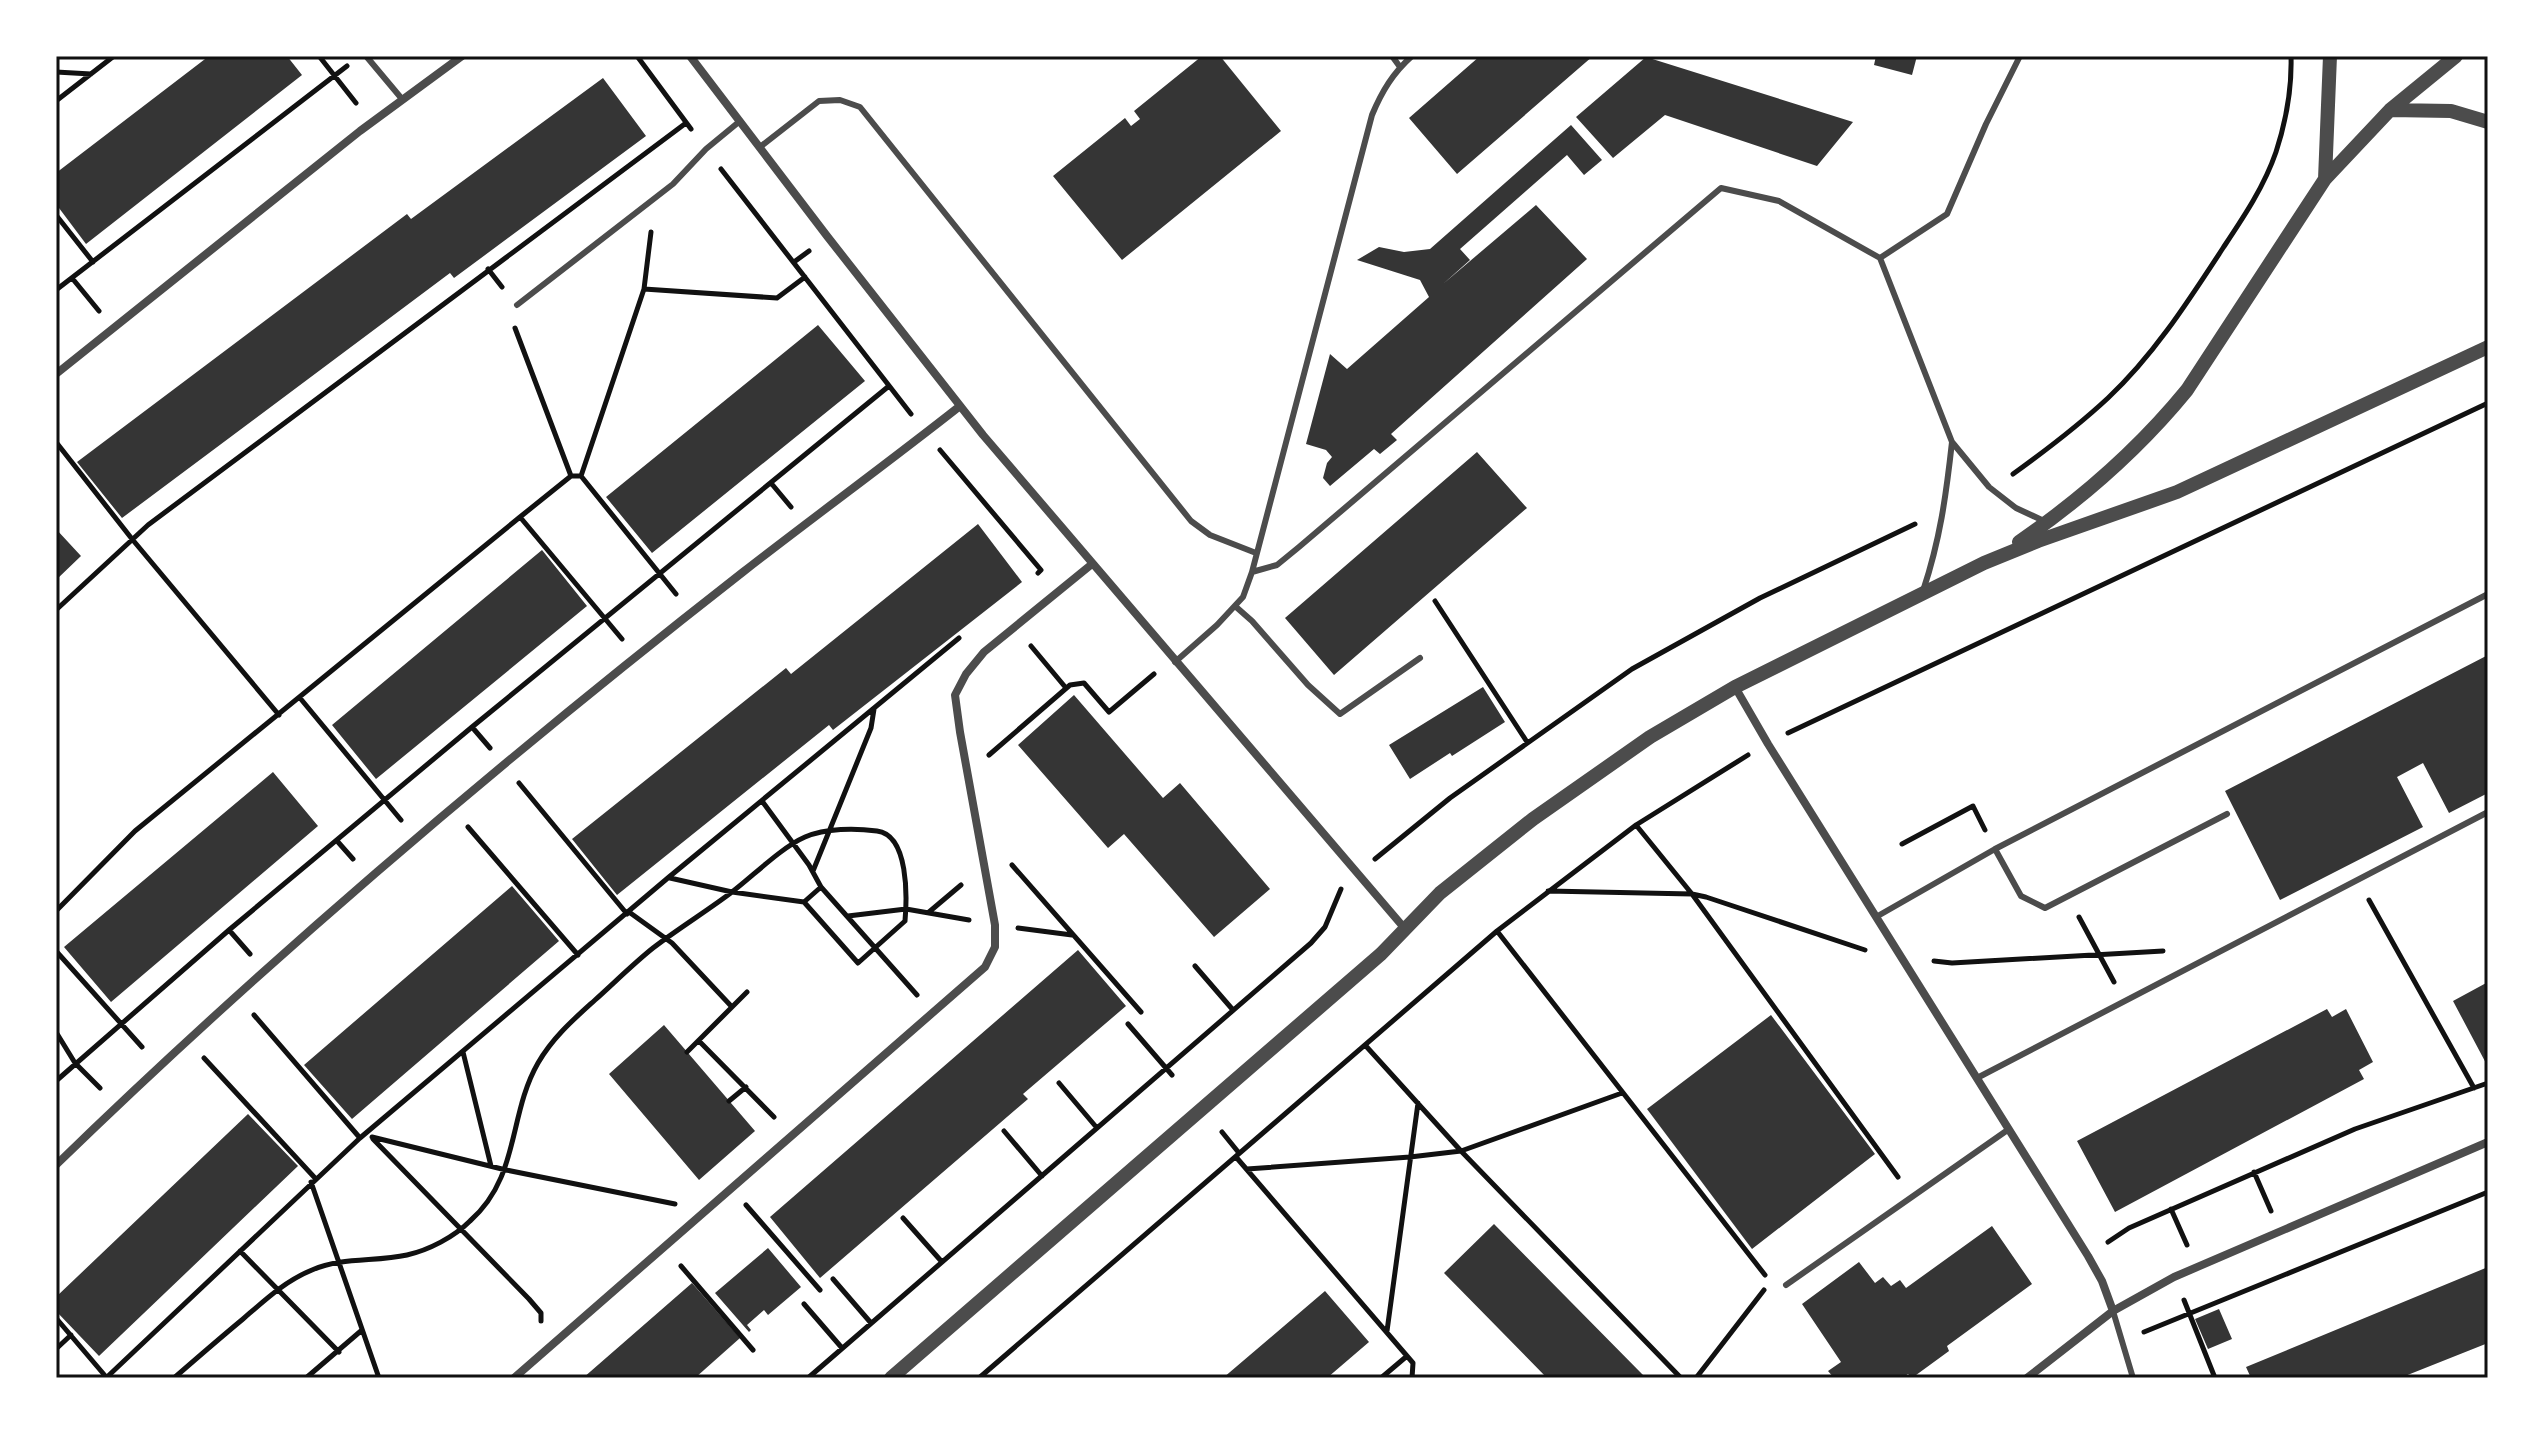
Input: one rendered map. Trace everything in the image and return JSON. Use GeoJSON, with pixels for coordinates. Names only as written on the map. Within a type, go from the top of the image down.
{"type":"FeatureCollection","features":[{"type":"Feature","properties":{"kind":"street"},"geometry":{"type":"LineString","coordinates":[[56,374],[371,123],[462,56]]}},
{"type":"Feature","properties":{"kind":"street"},"geometry":{"type":"LineString","coordinates":[[690,56],[960,406],[1406,930]]}},
{"type":"Feature","properties":{"kind":"street"},"geometry":{"type":"LineString","coordinates":[[2325,179],[2330,56]]}},
{"type":"Feature","properties":{"kind":"street"},"geometry":{"type":"LineString","coordinates":[[1984,563],[2048,523],[2131,454],[2187,390],[2325,179],[2390,110],[2456,56]]}},
{"type":"Feature","properties":{"kind":"street"},"geometry":{"type":"LineString","coordinates":[[2390,110],[2451,111],[2488,122]]}},
{"type":"Feature","properties":{"kind":"street"},"geometry":{"type":"LineString","coordinates":[[891,1378],[1358,974],[1406,930],[1440,893],[1533,819],[1650,737],[1735,687],[1984,563],[2177,492],[2488,347]]}},
{"type":"Feature","properties":{"kind":"street"},"geometry":{"type":"LineString","coordinates":[[56,1165],[236,995],[504,764],[691,614],[960,406]]}},
{"type":"Feature","properties":{"kind":"street"},"geometry":{"type":"LineString","coordinates":[[514,1378],[985,967],[995,947],[995,925],[955,695],[966,674],[984,652],[1092,564]]}},
{"type":"Feature","properties":{"kind":"street"},"geometry":{"type":"LineString","coordinates":[[1735,687],[2088,1256],[2102,1281],[2113,1311]]}},
{"type":"Feature","properties":{"kind":"street"},"geometry":{"type":"LineString","coordinates":[[2027,1378],[2113,1311],[2174,1277],[2488,1142]]}},
{"type":"Feature","properties":{"kind":"lane"},"geometry":{"type":"LineString","coordinates":[[366,56],[402,99]]}},
{"type":"Feature","properties":{"kind":"lane"},"geometry":{"type":"LineString","coordinates":[[1392,56],[1400,67]]}},
{"type":"Feature","properties":{"kind":"lane"},"geometry":{"type":"LineString","coordinates":[[1174,660],[1217,625],[1243,597],[1372,115],[1381,93],[1412,56]]}},
{"type":"Feature","properties":{"kind":"lane"},"geometry":{"type":"LineString","coordinates":[[1880,258],[1947,214],[2020,56]]}},
{"type":"Feature","properties":{"kind":"lane"},"geometry":{"type":"LineString","coordinates":[[760,147],[819,101],[840,100],[860,107],[1191,521],[1210,535],[1256,553]]}},
{"type":"Feature","properties":{"kind":"lane"},"geometry":{"type":"LineString","coordinates":[[517,305],[655,199],[740,121]]}},
{"type":"Feature","properties":{"kind":"lane"},"geometry":{"type":"LineString","coordinates":[[1252,572],[1277,565],[1299,547],[1721,188],[1779,201],[1880,258],[1952,442],[1989,487],[2016,508],[2048,523]]}},
{"type":"Feature","properties":{"kind":"lane"},"geometry":{"type":"LineString","coordinates":[[1922,594],[1936,552],[1945,509],[1952,442]]}},
{"type":"Feature","properties":{"kind":"lane"},"geometry":{"type":"LineString","coordinates":[[1876,917],[1995,849],[2488,594]]}},
{"type":"Feature","properties":{"kind":"lane"},"geometry":{"type":"LineString","coordinates":[[1235,606],[1308,685],[1340,714],[1420,658]]}},
{"type":"Feature","properties":{"kind":"lane"},"geometry":{"type":"LineString","coordinates":[[1977,1078],[2488,812]]}},
{"type":"Feature","properties":{"kind":"lane"},"geometry":{"type":"LineString","coordinates":[[1995,849],[2021,896],[2045,908],[2227,814]]}},
{"type":"Feature","properties":{"kind":"lane"},"geometry":{"type":"LineString","coordinates":[[1786,1285],[2009,1129]]}},
{"type":"Feature","properties":{"kind":"lane"},"geometry":{"type":"LineString","coordinates":[[2113,1311],[2133,1378]]}},
{"type":"Feature","properties":{"kind":"path"},"geometry":{"type":"LineString","coordinates":[[319,56],[371,123]]}},
{"type":"Feature","properties":{"kind":"path"},"geometry":{"type":"LineString","coordinates":[[637,56],[889,386],[1041,570],[1029,580]]}},
{"type":"Feature","properties":{"kind":"path"},"geometry":{"type":"LineString","coordinates":[[1989,487],[2028,463],[2107,399],[2173,323],[2236,228],[2269,170],[2287,105],[2291,56]]}},
{"type":"Feature","properties":{"kind":"path"},"geometry":{"type":"LineString","coordinates":[[56,101],[110,57]]}},
{"type":"Feature","properties":{"kind":"path"},"geometry":{"type":"LineString","coordinates":[[56,290],[352,62]]}},
{"type":"Feature","properties":{"kind":"path"},"geometry":{"type":"LineString","coordinates":[[56,72],[91,74]]}},
{"type":"Feature","properties":{"kind":"path"},"geometry":{"type":"LineString","coordinates":[[56,610],[132,539],[686,123]]}},
{"type":"Feature","properties":{"kind":"path"},"geometry":{"type":"LineString","coordinates":[[581,476],[644,289],[655,199]]}},
{"type":"Feature","properties":{"kind":"path"},"geometry":{"type":"LineString","coordinates":[[56,215],[93,262]]}},
{"type":"Feature","properties":{"kind":"path"},"geometry":{"type":"LineString","coordinates":[[488,269],[517,305],[515,328],[571,476]]}},
{"type":"Feature","properties":{"kind":"path"},"geometry":{"type":"LineString","coordinates":[[644,289],[777,298],[805,277]]}},
{"type":"Feature","properties":{"kind":"path"},"geometry":{"type":"LineString","coordinates":[[72,278],[113,328]]}},
{"type":"Feature","properties":{"kind":"path"},"geometry":{"type":"LineString","coordinates":[[56,1081],[229,930],[472,727],[889,386]]}},
{"type":"Feature","properties":{"kind":"path"},"geometry":{"type":"LineString","coordinates":[[1787,733],[2488,403]]}},
{"type":"Feature","properties":{"kind":"path"},"geometry":{"type":"LineString","coordinates":[[56,442],[132,539],[279,715]]}},
{"type":"Feature","properties":{"kind":"path"},"geometry":{"type":"LineString","coordinates":[[56,911],[135,831],[571,476],[581,476]]}},
{"type":"Feature","properties":{"kind":"path"},"geometry":{"type":"LineString","coordinates":[[581,476],[691,614]]}},
{"type":"Feature","properties":{"kind":"path"},"geometry":{"type":"LineString","coordinates":[[1375,859],[1425,816],[1632,669],[1760,598],[1945,509]]}},
{"type":"Feature","properties":{"kind":"path"},"geometry":{"type":"LineString","coordinates":[[520,517],[638,657]]}},
{"type":"Feature","properties":{"kind":"path"},"geometry":{"type":"LineString","coordinates":[[1435,601],[1527,742]]}},
{"type":"Feature","properties":{"kind":"path"},"geometry":{"type":"LineString","coordinates":[[56,1318],[107,1378],[360,1138],[370,1134],[669,877],[970,630]]}},
{"type":"Feature","properties":{"kind":"path"},"geometry":{"type":"LineString","coordinates":[[968,774],[1070,685],[1084,683],[1109,712],[1174,660]]}},
{"type":"Feature","properties":{"kind":"path"},"geometry":{"type":"LineString","coordinates":[[1049,669],[1066,688]]}},
{"type":"Feature","properties":{"kind":"path"},"geometry":{"type":"LineString","coordinates":[[300,698],[385,801]]}},
{"type":"Feature","properties":{"kind":"path"},"geometry":{"type":"LineString","coordinates":[[813,872],[871,728],[874,709]]}},
{"type":"Feature","properties":{"kind":"path"},"geometry":{"type":"LineString","coordinates":[[472,727],[628,913],[666,938],[732,1007]]}},
{"type":"Feature","properties":{"kind":"path"},"geometry":{"type":"LineString","coordinates":[[979,1378],[1497,931],[1636,825],[1744,757]]}},
{"type":"Feature","properties":{"kind":"path"},"geometry":{"type":"LineString","coordinates":[[762,801],[821,887],[934,1013]]}},
{"type":"Feature","properties":{"kind":"path"},"geometry":{"type":"LineString","coordinates":[[1902,844],[1973,806],[1995,849]]}},
{"type":"Feature","properties":{"kind":"path"},"geometry":{"type":"LineString","coordinates":[[452,808],[578,955]]}},
{"type":"Feature","properties":{"kind":"path"},"geometry":{"type":"LineString","coordinates":[[977,825],[1141,1012]]}},
{"type":"Feature","properties":{"kind":"path"},"geometry":{"type":"LineString","coordinates":[[1636,825],[1692,894],[1912,1196]]}},
{"type":"Feature","properties":{"kind":"path"},"geometry":{"type":"LineString","coordinates":[[174,1378],[277,1289],[314,1269],[338,1262],[408,1255],[431,1247],[460,1230],[490,1200],[506,1170],[528,1088],[537,1065],[550,1045],[666,938],[732,892],[805,837],[829,831],[884,832],[895,842],[906,879],[905,921],[858,963],[804,902],[732,892],[669,877]]}},
{"type":"Feature","properties":{"kind":"path"},"geometry":{"type":"LineString","coordinates":[[929,913],[984,864]]}},
{"type":"Feature","properties":{"kind":"path"},"geometry":{"type":"LineString","coordinates":[[808,1378],[1317,938],[1344,885]]}},
{"type":"Feature","properties":{"kind":"path"},"geometry":{"type":"LineString","coordinates":[[804,902],[821,887]]}},
{"type":"Feature","properties":{"kind":"path"},"geometry":{"type":"LineString","coordinates":[[1547,891],[1692,894],[1902,959],[1952,963],[2186,950],[2203,959]]}},
{"type":"Feature","properties":{"kind":"path"},"geometry":{"type":"LineString","coordinates":[[847,916],[906,909],[1074,936]]}},
{"type":"Feature","properties":{"kind":"path"},"geometry":{"type":"LineString","coordinates":[[2374,909],[2474,1088]]}},
{"type":"Feature","properties":{"kind":"path"},"geometry":{"type":"LineString","coordinates":[[1497,931],[1771,1282],[1696,1378]]}},
{"type":"Feature","properties":{"kind":"path"},"geometry":{"type":"LineString","coordinates":[[2092,941],[2123,1001]]}},
{"type":"Feature","properties":{"kind":"path"},"geometry":{"type":"LineString","coordinates":[[56,951],[159,1066]]}},
{"type":"Feature","properties":{"kind":"path"},"geometry":{"type":"LineString","coordinates":[[1195,966],[1233,1010]]}},
{"type":"Feature","properties":{"kind":"path"},"geometry":{"type":"LineString","coordinates":[[687,1052],[747,992]]}},
{"type":"Feature","properties":{"kind":"path"},"geometry":{"type":"LineString","coordinates":[[236,995],[360,1138]]}},
{"type":"Feature","properties":{"kind":"path"},"geometry":{"type":"LineString","coordinates":[[1128,1024],[1172,1075]]}},
{"type":"Feature","properties":{"kind":"path"},"geometry":{"type":"LineString","coordinates":[[56,1032],[75,1063],[117,1106]]}},
{"type":"Feature","properties":{"kind":"path"},"geometry":{"type":"LineString","coordinates":[[187,1039],[313,1180],[379,1378]]}},
{"type":"Feature","properties":{"kind":"path"},"geometry":{"type":"LineString","coordinates":[[699,1041],[792,1137]]}},
{"type":"Feature","properties":{"kind":"path"},"geometry":{"type":"LineString","coordinates":[[1365,1045],[1461,1151],[1681,1378]]}},
{"type":"Feature","properties":{"kind":"path"},"geometry":{"type":"LineString","coordinates":[[463,1052],[491,1166]]}},
{"type":"Feature","properties":{"kind":"path"},"geometry":{"type":"LineString","coordinates":[[1059,1083],[1097,1128]]}},
{"type":"Feature","properties":{"kind":"path"},"geometry":{"type":"LineString","coordinates":[[2088,1256],[2129,1228],[2254,1172],[2355,1129],[2488,1083]]}},
{"type":"Feature","properties":{"kind":"path"},"geometry":{"type":"LineString","coordinates":[[729,1101],[746,1087]]}},
{"type":"Feature","properties":{"kind":"path"},"geometry":{"type":"LineString","coordinates":[[1247,1169],[1461,1151],[1622,1093]]}},
{"type":"Feature","properties":{"kind":"path"},"geometry":{"type":"LineString","coordinates":[[1387,1332],[1418,1103]]}},
{"type":"Feature","properties":{"kind":"path"},"geometry":{"type":"LineString","coordinates":[[1004,1131],[1042,1176]]}},
{"type":"Feature","properties":{"kind":"path"},"geometry":{"type":"LineString","coordinates":[[1222,1132],[1247,1169],[1413,1363],[1412,1378]]}},
{"type":"Feature","properties":{"kind":"path"},"geometry":{"type":"LineString","coordinates":[[370,1134],[506,1170],[663,1202]]}},
{"type":"Feature","properties":{"kind":"path"},"geometry":{"type":"LineString","coordinates":[[370,1134],[529,1299]]}},
{"type":"Feature","properties":{"kind":"path"},"geometry":{"type":"LineString","coordinates":[[2254,1172],[2263,1192]]}},
{"type":"Feature","properties":{"kind":"path"},"geometry":{"type":"LineString","coordinates":[[733,1189],[820,1290]]}},
{"type":"Feature","properties":{"kind":"path"},"geometry":{"type":"LineString","coordinates":[[2121,1341],[2488,1192]]}},
{"type":"Feature","properties":{"kind":"path"},"geometry":{"type":"LineString","coordinates":[[2171,1209],[2197,1267]]}},
{"type":"Feature","properties":{"kind":"path"},"geometry":{"type":"LineString","coordinates":[[903,1218],[942,1262]]}},
{"type":"Feature","properties":{"kind":"path"},"geometry":{"type":"LineString","coordinates":[[665,1248],[753,1350]]}},
{"type":"Feature","properties":{"kind":"path"},"geometry":{"type":"LineString","coordinates":[[240,1251],[339,1352]]}},
{"type":"Feature","properties":{"kind":"path"},"geometry":{"type":"LineString","coordinates":[[2174,1277],[2215,1378]]}},
{"type":"Feature","properties":{"kind":"path"},"geometry":{"type":"LineString","coordinates":[[833,1279],[871,1323]]}},
{"type":"Feature","properties":{"kind":"path"},"geometry":{"type":"LineString","coordinates":[[804,1304],[842,1348]]}},
{"type":"Feature","properties":{"kind":"path"},"geometry":{"type":"LineString","coordinates":[[306,1378],[362,1330]]}},
{"type":"Feature","properties":{"kind":"path"},"geometry":{"type":"LineString","coordinates":[[56,1349],[71,1335]]}},
{"type":"Feature","properties":{"kind":"path"},"geometry":{"type":"LineString","coordinates":[[1381,1378],[1407,1356]]}},
{"type":"Feature","properties":{"kind":"building"},"geometry":{"type":"Polygon","coordinates":[[[209,56],[287,56],[302,75],[86,244],[56,204],[56,173],[209,56]]]}},
{"type":"Feature","properties":{"kind":"building"},"geometry":{"type":"Polygon","coordinates":[[[1202,56],[1220,56],[1281,131],[1122,260],[1053,176],[1125,118],[1131,126],[1140,119],[1134,111],[1202,56]]]}},
{"type":"Feature","properties":{"kind":"building"},"geometry":{"type":"Polygon","coordinates":[[[1480,56],[1593,56],[1457,174],[1409,118],[1480,56]]]}},
{"type":"Feature","properties":{"kind":"building"},"geometry":{"type":"Polygon","coordinates":[[[1876,56],[1917,56],[1912,75],[1874,65],[1876,56]]]}},
{"type":"Feature","properties":{"kind":"building"},"geometry":{"type":"Polygon","coordinates":[[[1646,57],[1853,122],[1817,166],[1665,115],[1613,158],[1576,117],[1646,57]]]}},
{"type":"Feature","properties":{"kind":"building"},"geometry":{"type":"Polygon","coordinates":[[[603,78],[646,136],[454,278],[450,273],[122,518],[77,462],[407,214],[411,219],[603,78]]]}},
{"type":"Feature","properties":{"kind":"building"},"geometry":{"type":"Polygon","coordinates":[[[1571,125],[1602,160],[1584,175],[1567,155],[1460,249],[1470,260],[1443,284],[1536,205],[1587,259],[1391,434],[1397,440],[1380,454],[1374,449],[1330,486],[1323,478],[1332,457],[1326,450],[1306,444],[1330,354],[1347,369],[1429,297],[1420,280],[1357,260],[1379,247],[1404,252],[1430,249],[1571,125]]]}},
{"type":"Feature","properties":{"kind":"building"},"geometry":{"type":"Polygon","coordinates":[[[818,325],[865,381],[652,553],[606,497],[818,325]]]}},
{"type":"Feature","properties":{"kind":"building"},"geometry":{"type":"Polygon","coordinates":[[[1477,452],[1527,508],[1334,675],[1285,618],[1477,452]]]}},
{"type":"Feature","properties":{"kind":"building"},"geometry":{"type":"Polygon","coordinates":[[[978,524],[1022,582],[833,730],[829,725],[617,895],[572,839],[786,668],[791,674],[978,524]]]}},
{"type":"Feature","properties":{"kind":"building"},"geometry":{"type":"Polygon","coordinates":[[[56,529],[81,556],[56,580],[56,529]]]}},
{"type":"Feature","properties":{"kind":"building"},"geometry":{"type":"Polygon","coordinates":[[[542,550],[587,606],[376,779],[332,725],[542,550]]]}},
{"type":"Feature","properties":{"kind":"building"},"geometry":{"type":"Polygon","coordinates":[[[2488,655],[2488,793],[2449,813],[2423,763],[2397,777],[2423,827],[2280,900],[2225,791],[2488,655]]]}},
{"type":"Feature","properties":{"kind":"building"},"geometry":{"type":"Polygon","coordinates":[[[1483,687],[1505,722],[1410,779],[1389,745],[1483,687]]]}},
{"type":"Feature","properties":{"kind":"building"},"geometry":{"type":"Polygon","coordinates":[[[1074,695],[1163,798],[1180,783],[1270,889],[1214,937],[1124,834],[1108,848],[1018,745],[1074,695]]]}},
{"type":"Feature","properties":{"kind":"building"},"geometry":{"type":"Polygon","coordinates":[[[273,772],[318,826],[111,1002],[64,947],[273,772]]]}},
{"type":"Feature","properties":{"kind":"building"},"geometry":{"type":"Polygon","coordinates":[[[512,886],[559,941],[352,1119],[304,1065],[512,886]]]}},
{"type":"Feature","properties":{"kind":"building"},"geometry":{"type":"Polygon","coordinates":[[[1078,950],[1126,1006],[1023,1094],[1028,1099],[820,1278],[770,1217],[1078,950]]]}},
{"type":"Feature","properties":{"kind":"building"},"geometry":{"type":"Polygon","coordinates":[[[2488,982],[2488,1067],[2453,1001],[2488,982]]]}},
{"type":"Feature","properties":{"kind":"building"},"geometry":{"type":"Polygon","coordinates":[[[2327,1009],[2332,1017],[2346,1009],[2373,1062],[2359,1070],[2364,1079],[2115,1212],[2077,1141],[2327,1009]]]}},
{"type":"Feature","properties":{"kind":"building"},"geometry":{"type":"Polygon","coordinates":[[[1771,1015],[1875,1154],[1752,1249],[1647,1109],[1771,1015]]]}},
{"type":"Feature","properties":{"kind":"building"},"geometry":{"type":"Polygon","coordinates":[[[664,1025],[755,1131],[699,1180],[609,1074],[664,1025]]]}},
{"type":"Feature","properties":{"kind":"building"},"geometry":{"type":"Polygon","coordinates":[[[248,1114],[298,1166],[99,1356],[56,1311],[56,1297],[248,1114]]]}},
{"type":"Feature","properties":{"kind":"building"},"geometry":{"type":"Polygon","coordinates":[[[1494,1224],[1644,1376],[1642,1378],[1547,1378],[1444,1273],[1494,1224]]]}},
{"type":"Feature","properties":{"kind":"building"},"geometry":{"type":"Polygon","coordinates":[[[1992,1226],[2032,1284],[1947,1346],[1949,1351],[1912,1378],[1908,1374],[1902,1378],[1853,1378],[1851,1375],[1834,1378],[1828,1371],[1841,1362],[1802,1304],[1859,1262],[1875,1283],[1883,1277],[1891,1286],[1900,1280],[1906,1288],[1992,1226]]]}},
{"type":"Feature","properties":{"kind":"building"},"geometry":{"type":"Polygon","coordinates":[[[768,1248],[801,1287],[768,1315],[764,1310],[747,1325],[751,1330],[749,1332],[715,1293],[768,1248]]]}},
{"type":"Feature","properties":{"kind":"building"},"geometry":{"type":"Polygon","coordinates":[[[2488,1267],[2488,1343],[2400,1378],[2251,1378],[2246,1367],[2488,1267]]]}},
{"type":"Feature","properties":{"kind":"building"},"geometry":{"type":"Polygon","coordinates":[[[692,1283],[740,1338],[695,1378],[583,1378],[692,1283]]]}},
{"type":"Feature","properties":{"kind":"building"},"geometry":{"type":"Polygon","coordinates":[[[1325,1291],[1369,1342],[1327,1378],[1223,1378],[1325,1291]]]}},
{"type":"Feature","properties":{"kind":"building"},"geometry":{"type":"Polygon","coordinates":[[[2219,1309],[2232,1339],[2208,1349],[2195,1319],[2219,1309]]]}}]}
